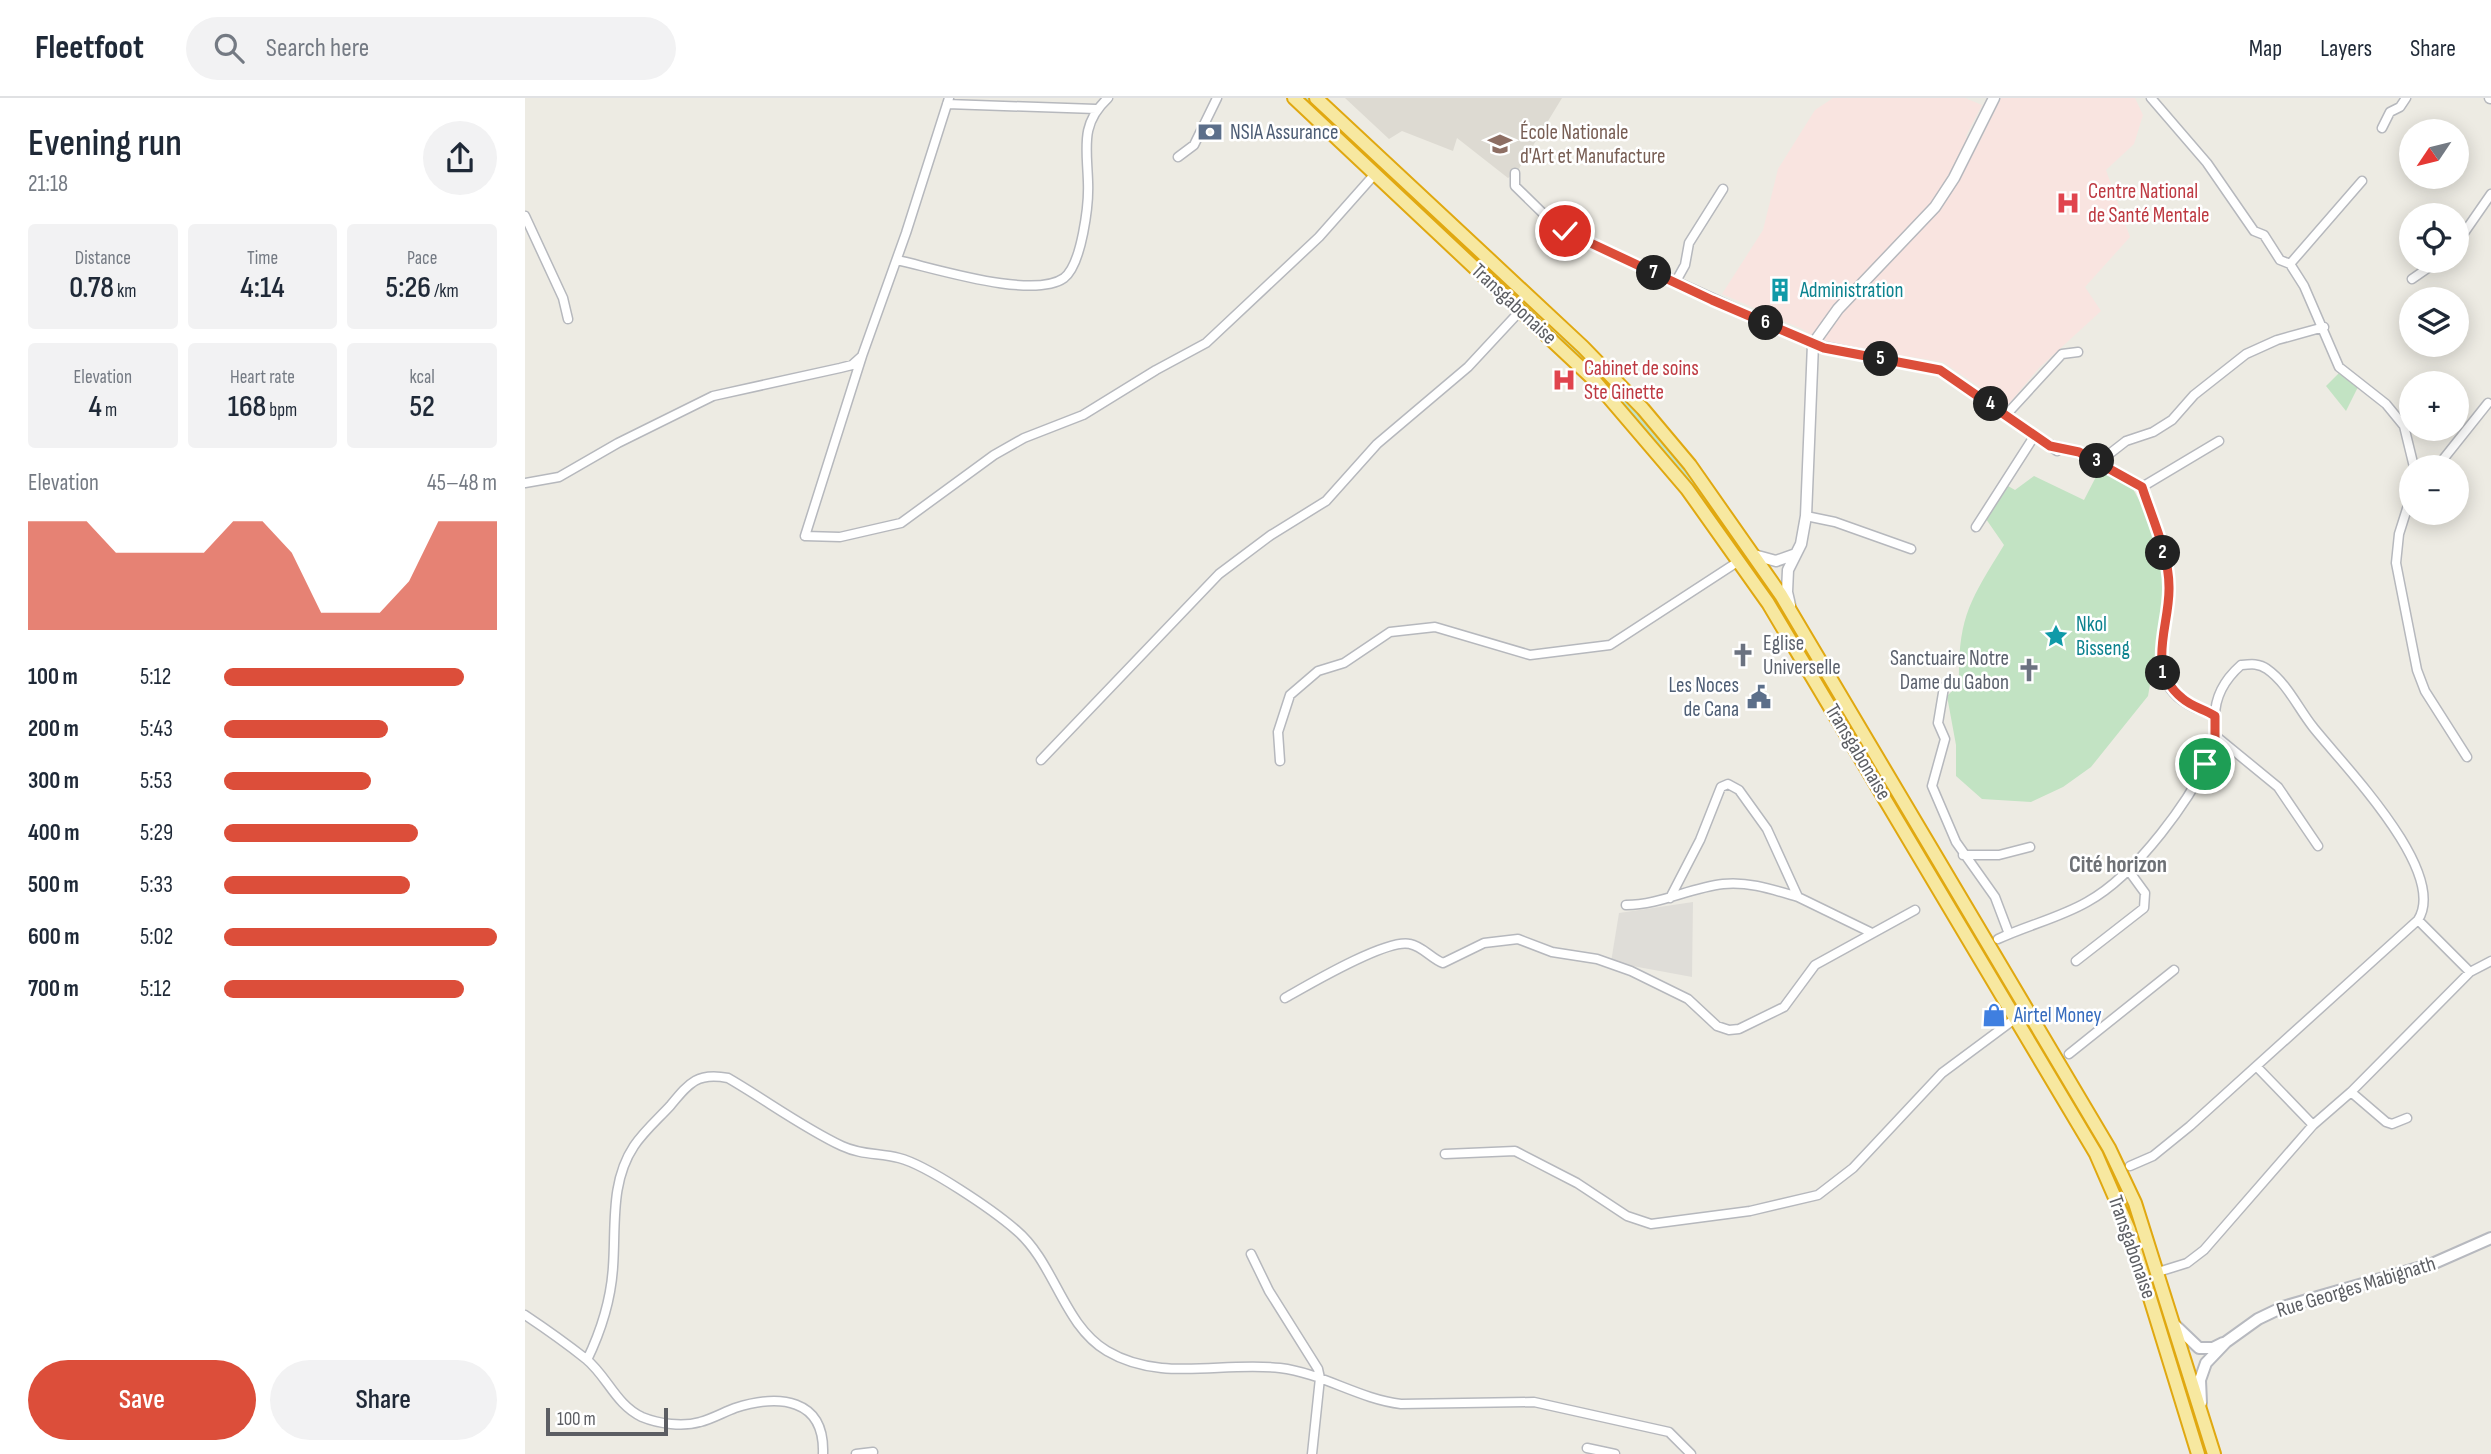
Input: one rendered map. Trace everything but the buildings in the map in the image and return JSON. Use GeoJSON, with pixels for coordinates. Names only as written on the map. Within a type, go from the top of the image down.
{"type":"FeatureCollection","features":[{"type":"Feature","properties":{"kind":"highway","name":"Transgabonaise"},"geometry":{"type":"LineString","coordinates":[[1294,98],[1593,379],[1680,480],[1739,561],[1803,660],[2080,1122],[2119,1204],[2198,1454]]}},
{"type":"Feature","properties":{"kind":"highway","name":"Transgabonaise"},"geometry":{"type":"LineString","coordinates":[[1316,98],[1605,369],[1683,457],[1754,555],[1793,615],[2092,1115],[2136,1203],[2214,1454]]}},
{"type":"Feature","properties":{"kind":"main road","name":"Rue Georges Mabignath"},"geometry":{"type":"LineString","coordinates":[[2201,1413],[2203,1371],[2206,1363],[2226,1342],[2258,1319],[2283,1307],[2432,1264],[2491,1238]]}},
{"type":"Feature","properties":{"kind":"main road"},"geometry":{"type":"LineString","coordinates":[[2174,1324],[2189,1342],[2199,1348],[2213,1348],[2226,1342]]}},
{"type":"Feature","properties":{"kind":"street"},"geometry":{"type":"LineString","coordinates":[[897,260],[972,277],[1037,287],[1066,276],[1077,258],[1085,218],[1089,182],[1084,150],[1096,109],[1108,98]]}},
{"type":"Feature","properties":{"kind":"street"},"geometry":{"type":"LineString","coordinates":[[1178,157],[1194,145],[1217,98]]}},
{"type":"Feature","properties":{"kind":"street"},"geometry":{"type":"LineString","coordinates":[[2151,98],[2207,163],[2254,231],[2264,235],[2280,260],[2290,264],[2324,327],[2339,367],[2386,404],[2404,426],[2411,455]]}},
{"type":"Feature","properties":{"kind":"street"},"geometry":{"type":"LineString","coordinates":[[2382,128],[2390,112],[2400,107],[2406,98]]}},
{"type":"Feature","properties":{"kind":"street"},"geometry":{"type":"LineString","coordinates":[[1793,615],[1787,581],[1806,516],[1813,344],[1837,309],[1935,207],[1954,177],[1992,99]]}},
{"type":"Feature","properties":{"kind":"street"},"geometry":{"type":"LineString","coordinates":[[1096,109],[948,101],[805,536],[840,537],[901,523],[994,455],[1024,438],[1083,415],[1206,343],[1319,237],[1374,175]]}},
{"type":"Feature","properties":{"kind":"street"},"geometry":{"type":"LineString","coordinates":[[1515,173],[1515,186],[1557,227],[1813,344],[1940,370],[2054,448],[2079,452],[2142,487],[2162,550],[2169,586],[2159,665],[2167,684],[2182,699],[2215,716]]}},
{"type":"Feature","properties":{"kind":"street"},"geometry":{"type":"LineString","coordinates":[[2290,264],[2363,181]]}},
{"type":"Feature","properties":{"kind":"street"},"geometry":{"type":"LineString","coordinates":[[1675,283],[1685,265],[1689,243],[1723,189]]}},
{"type":"Feature","properties":{"kind":"street"},"geometry":{"type":"LineString","coordinates":[[2469,226],[2491,194]]}},
{"type":"Feature","properties":{"kind":"street"},"geometry":{"type":"LineString","coordinates":[[525,216],[563,298],[568,319]]}},
{"type":"Feature","properties":{"kind":"street"},"geometry":{"type":"LineString","coordinates":[[2411,279],[2420,273]]}},
{"type":"Feature","properties":{"kind":"street"},"geometry":{"type":"LineString","coordinates":[[1041,760],[1219,574],[1254,546],[1327,501],[1377,444],[1468,367],[1521,310]]}},
{"type":"Feature","properties":{"kind":"street"},"geometry":{"type":"LineString","coordinates":[[2099,462],[2126,441],[2163,427],[2194,395],[2246,354],[2277,340],[2324,327]]}},
{"type":"Feature","properties":{"kind":"street"},"geometry":{"type":"LineString","coordinates":[[2006,415],[2062,354],[2078,352]]}},
{"type":"Feature","properties":{"kind":"street"},"geometry":{"type":"LineString","coordinates":[[525,483],[559,477],[618,443],[713,396],[852,365],[862,356]]}},
{"type":"Feature","properties":{"kind":"street"},"geometry":{"type":"LineString","coordinates":[[2446,455],[2481,415],[2488,403]]}},
{"type":"Feature","properties":{"kind":"street"},"geometry":{"type":"LineString","coordinates":[[1976,527],[2035,435]]}},
{"type":"Feature","properties":{"kind":"street"},"geometry":{"type":"LineString","coordinates":[[2142,487],[2219,441]]}},
{"type":"Feature","properties":{"kind":"street"},"geometry":{"type":"LineString","coordinates":[[1806,516],[1835,522],[1910,549]]}},
{"type":"Feature","properties":{"kind":"street"},"geometry":{"type":"LineString","coordinates":[[2402,525],[2396,563],[2417,670],[2425,691],[2467,757]]}},
{"type":"Feature","properties":{"kind":"street"},"geometry":{"type":"LineString","coordinates":[[1754,555],[1782,560],[1796,554]]}},
{"type":"Feature","properties":{"kind":"street"},"geometry":{"type":"LineString","coordinates":[[1280,761],[1277,732],[1290,695],[1318,671],[1344,663],[1389,632],[1435,627],[1530,655],[1592,649],[1610,645],[1739,561]]}},
{"type":"Feature","properties":{"kind":"street"},"geometry":{"type":"LineString","coordinates":[[1998,939],[2091,901],[2129,871],[2188,797],[2217,737],[2215,702],[2220,690],[2241,665],[2256,664],[2265,667],[2281,681],[2314,729],[2403,839],[2425,898],[2425,910],[2418,920],[2164,1148],[2130,1166]]}},
{"type":"Feature","properties":{"kind":"street"},"geometry":{"type":"LineString","coordinates":[[1944,687],[1938,723],[1945,739],[1932,786],[1963,855],[1995,897],[2008,934]]}},
{"type":"Feature","properties":{"kind":"street"},"geometry":{"type":"LineString","coordinates":[[2217,737],[2278,787],[2318,846]]}},
{"type":"Feature","properties":{"kind":"street"},"geometry":{"type":"LineString","coordinates":[[1670,898],[1700,840],[1716,796],[1721,787],[1728,784],[1739,790],[1767,829],[1798,897]]}},
{"type":"Feature","properties":{"kind":"street"},"geometry":{"type":"LineString","coordinates":[[1963,855],[1999,855],[2030,847]]}},
{"type":"Feature","properties":{"kind":"street"},"geometry":{"type":"LineString","coordinates":[[2076,961],[2144,908],[2145,893],[2129,871]]}},
{"type":"Feature","properties":{"kind":"street"},"geometry":{"type":"LineString","coordinates":[[1626,905],[1670,898],[1721,884],[1744,883],[1798,897],[1872,933]]}},
{"type":"Feature","properties":{"kind":"street"},"geometry":{"type":"LineString","coordinates":[[1285,998],[1340,967],[1398,945],[1415,945],[1443,963],[1450,962],[1484,943],[1518,939],[1552,952],[1597,960],[1631,971],[1688,999],[1717,1026],[1729,1030],[1739,1029],[1784,1007],[1815,965],[1915,910]]}},
{"type":"Feature","properties":{"kind":"street"},"geometry":{"type":"LineString","coordinates":[[2418,920],[2470,972]]}},
{"type":"Feature","properties":{"kind":"street"},"geometry":{"type":"LineString","coordinates":[[2158,1272],[2187,1263],[2204,1250],[2313,1125],[2351,1092],[2470,972],[2491,961]]}},
{"type":"Feature","properties":{"kind":"street"},"geometry":{"type":"LineString","coordinates":[[2069,1054],[2174,970]]}},
{"type":"Feature","properties":{"kind":"street"},"geometry":{"type":"LineString","coordinates":[[1445,1154],[1515,1152],[1577,1183],[1627,1216],[1651,1224],[1750,1211],[1818,1195],[1853,1168],[1943,1073],[2016,1018]]}},
{"type":"Feature","properties":{"kind":"street"},"geometry":{"type":"LineString","coordinates":[[2257,1067],[2313,1125]]}},
{"type":"Feature","properties":{"kind":"street"},"geometry":{"type":"LineString","coordinates":[[587,1360],[601,1330],[611,1284],[615,1205],[624,1166],[633,1147],[684,1089],[698,1078],[712,1075],[728,1078],[854,1152],[899,1158],[953,1186],[995,1213],[1033,1246],[1080,1325],[1092,1340],[1107,1351],[1154,1367],[1279,1368],[1320,1378],[1384,1402],[1515,1402],[1562,1407],[1669,1432],[1691,1454]]}},
{"type":"Feature","properties":{"kind":"street"},"geometry":{"type":"LineString","coordinates":[[2351,1092],[2380,1119],[2392,1124],[2407,1118]]}},
{"type":"Feature","properties":{"kind":"street"},"geometry":{"type":"LineString","coordinates":[[1251,1254],[1302,1347],[1316,1362],[1320,1378],[1312,1454]]}},
{"type":"Feature","properties":{"kind":"street"},"geometry":{"type":"LineString","coordinates":[[525,1315],[587,1360],[610,1391],[641,1416],[666,1424],[700,1423],[762,1402],[785,1401],[805,1408],[824,1433],[823,1454]]}},
{"type":"Feature","properties":{"kind":"street"},"geometry":{"type":"LineString","coordinates":[[1587,1448],[1615,1454]]}},
{"type":"Feature","properties":{"kind":"street"},"geometry":{"type":"LineString","coordinates":[[856,1454],[873,1452]]}},
{"type":"Feature","properties":{"kind":"shaded area"},"geometry":{"type":"Polygon","coordinates":[[[1345,98],[1562,98],[1517,172],[1508,178],[1457,138],[1453,151],[1402,131],[1389,139],[1345,98]]]}},
{"type":"Feature","properties":{"kind":"shaded area"},"geometry":{"type":"Polygon","coordinates":[[[1833,98],[1965,98],[1982,105],[1966,136],[1976,149],[2001,98],[2135,98],[2143,115],[2134,144],[2106,170],[2130,237],[2085,287],[2101,311],[2039,368],[2007,406],[1943,362],[1824,343],[1802,329],[1722,294],[1763,230],[1778,169],[1815,110],[1833,98]]]}},
{"type":"Feature","properties":{"kind":"shaded area"},"geometry":{"type":"Polygon","coordinates":[[[1693,902],[1692,977],[1611,962],[1619,913],[1693,902]]]}},
{"type":"Feature","properties":{"kind":"green space"},"geometry":{"type":"Polygon","coordinates":[[[1302,98],[1308,98],[1550,323],[1619,391],[1693,479],[1767,583],[2088,1118],[2129,1202],[2208,1454],[2203,1454],[2134,1228],[2101,1152],[1786,621],[1690,481],[1598,375],[1302,98]]]}},
{"type":"Feature","properties":{"kind":"green space"},"geometry":{"type":"Polygon","coordinates":[[[2339,373],[2359,385],[2346,411],[2326,386],[2339,373]]]}},
{"type":"Feature","properties":{"kind":"green space"},"geometry":{"type":"Polygon","coordinates":[[[2100,469],[2133,489],[2144,509],[2162,566],[2163,610],[2148,696],[2091,767],[2063,787],[2031,802],[1982,799],[1956,776],[1956,745],[1947,696],[1959,684],[1961,641],[1968,610],[2004,545],[1986,519],[2008,486],[2015,490],[2034,476],[2084,500],[2100,469]]]}},
{"type":"Feature","properties":{"kind":"place","name":"NSIA Assurance"},"geometry":{"type":"Point","coordinates":[1210,132]}},
{"type":"Feature","properties":{"kind":"place","name":"École Nationale d'Art et Manufacture"},"geometry":{"type":"Point","coordinates":[1500,144]}},
{"type":"Feature","properties":{"kind":"place","name":"Centre National de Santé Mentale"},"geometry":{"type":"Point","coordinates":[2068,203]}},
{"type":"Feature","properties":{"kind":"place","name":"Administration"},"geometry":{"type":"Point","coordinates":[1780,290]}},
{"type":"Feature","properties":{"kind":"place","name":"Cabinet de soins Ste Ginette"},"geometry":{"type":"Point","coordinates":[1564,380]}},
{"type":"Feature","properties":{"kind":"place","name":"Nkol Bisseng"},"geometry":{"type":"Point","coordinates":[2056,636]}},
{"type":"Feature","properties":{"kind":"place","name":"Eglise Universelle"},"geometry":{"type":"Point","coordinates":[1743,655]}},
{"type":"Feature","properties":{"kind":"place","name":"Sanctuaire Notre Dame du Gabon"},"geometry":{"type":"Point","coordinates":[2029,670]}},
{"type":"Feature","properties":{"kind":"place","name":"Les Noces de Cana"},"geometry":{"type":"Point","coordinates":[1759,697]}},
{"type":"Feature","properties":{"kind":"place","name":"Airtel Money"},"geometry":{"type":"Point","coordinates":[1994,1015]}},
{"type":"Feature","properties":{"kind":"district","name":"Cité horizon"},"geometry":{"type":"Point","coordinates":[2118,865]}},
{"type":"Feature","properties":{"kind":"route"},"geometry":{"type":"LineString","coordinates":[[1565,231],[1712,300],[1824,348],[1940,370],[2050,446],[2057,445],[2079,452],[2142,487],[2162,550],[2169,586],[2159,665],[2167,684],[2182,699],[2215,716],[2217,737],[2205,764]]}}]}
